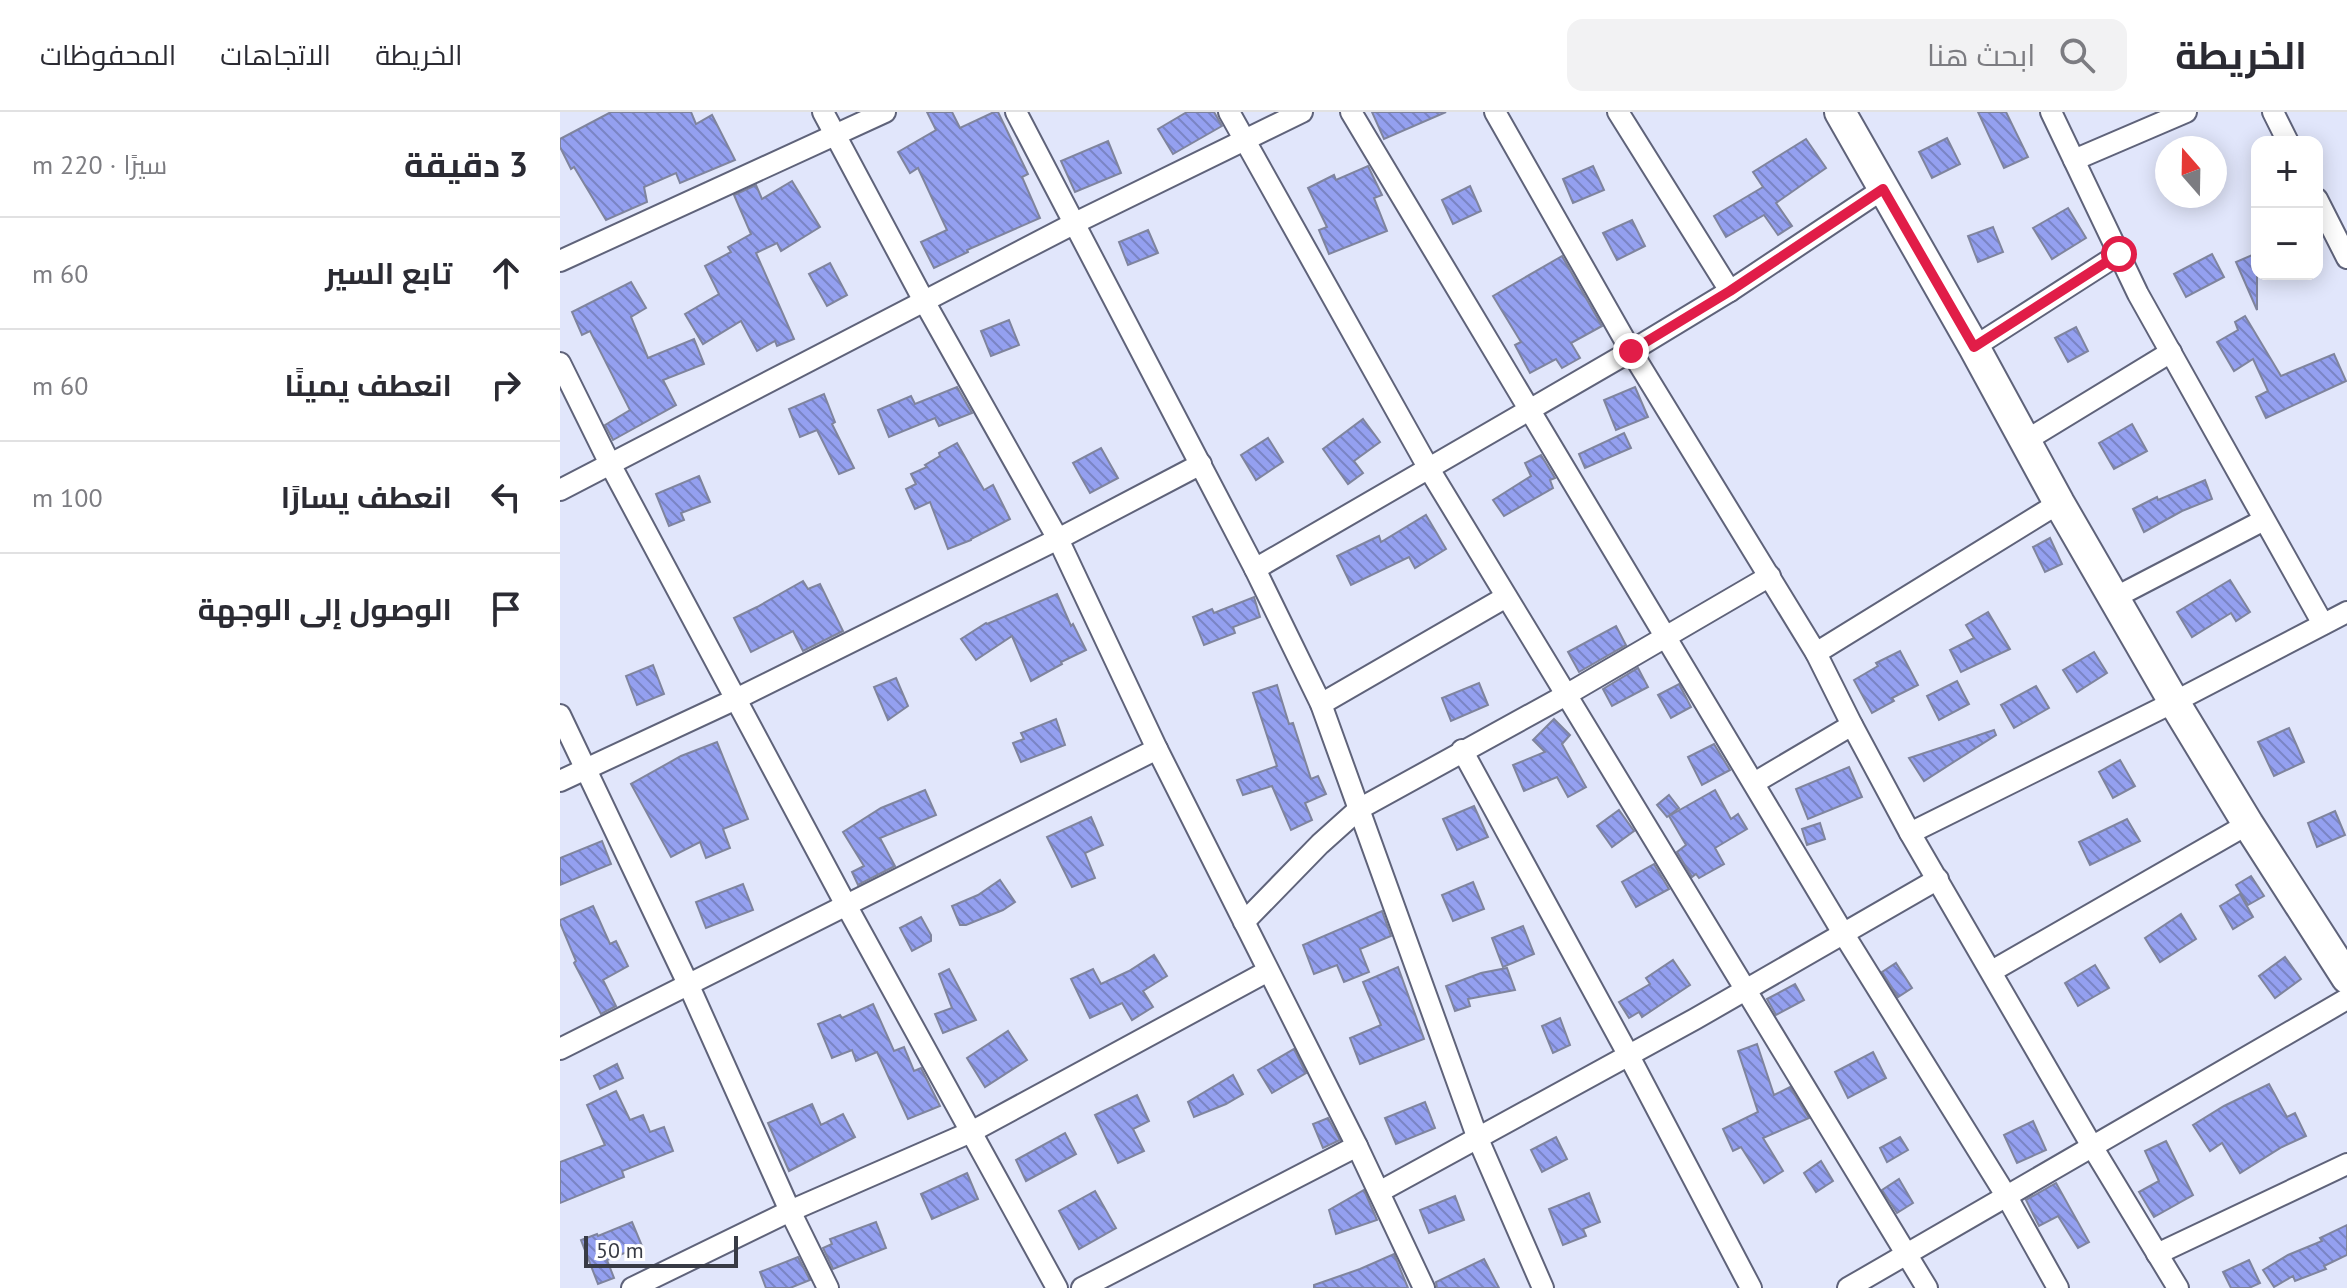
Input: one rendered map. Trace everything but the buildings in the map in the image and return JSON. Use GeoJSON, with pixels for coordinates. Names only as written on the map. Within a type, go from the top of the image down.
{"type":"FeatureCollection","features":[{"type":"Feature","properties":{"kind":"main road"},"geometry":{"type":"LineString","coordinates":[[1849,115],[1883,189],[2059,503],[2174,702],[2347,978]]}},
{"type":"Feature","properties":{"kind":"street"},"geometry":{"type":"LineString","coordinates":[[823,112],[924,301],[1058,539],[1157,749],[1357,1146],[1424,1288]]}},
{"type":"Feature","properties":{"kind":"street"},"geometry":{"type":"LineString","coordinates":[[560,261],[885,112]]}},
{"type":"Feature","properties":{"kind":"street"},"geometry":{"type":"LineString","coordinates":[[1016,112],[1201,464],[1321,704],[1478,1139],[1543,1288]]}},
{"type":"Feature","properties":{"kind":"street"},"geometry":{"type":"LineString","coordinates":[[1229,112],[1429,469],[1927,1288]]}},
{"type":"Feature","properties":{"kind":"street"},"geometry":{"type":"LineString","coordinates":[[560,490],[1075,223],[1302,112]]}},
{"type":"Feature","properties":{"kind":"street"},"geometry":{"type":"LineString","coordinates":[[1351,112],[1843,933],[2007,1197],[2058,1288]]}},
{"type":"Feature","properties":{"kind":"street"},"geometry":{"type":"LineString","coordinates":[[1495,112],[1631,351],[1816,653],[1910,833],[2178,1288]]}},
{"type":"Feature","properties":{"kind":"street"},"geometry":{"type":"LineString","coordinates":[[1618,112],[1730,291]]}},
{"type":"Feature","properties":{"kind":"street"},"geometry":{"type":"LineString","coordinates":[[2051,112],[2119,254],[2171,352],[2323,624]]}},
{"type":"Feature","properties":{"kind":"street"},"geometry":{"type":"LineString","coordinates":[[2074,160],[2186,112]]}},
{"type":"Feature","properties":{"kind":"street"},"geometry":{"type":"LineString","coordinates":[[2273,112],[2285,136]]}},
{"type":"Feature","properties":{"kind":"street"},"geometry":{"type":"LineString","coordinates":[[1255,569],[1631,351],[1730,291],[1883,189]]}},
{"type":"Feature","properties":{"kind":"street"},"geometry":{"type":"LineString","coordinates":[[2322,208],[2347,258]]}},
{"type":"Feature","properties":{"kind":"street"},"geometry":{"type":"LineString","coordinates":[[1974,347],[2119,254]]}},
{"type":"Feature","properties":{"kind":"street"},"geometry":{"type":"LineString","coordinates":[[2025,441],[2171,352]]}},
{"type":"Feature","properties":{"kind":"street"},"geometry":{"type":"LineString","coordinates":[[560,363],[610,464],[846,905],[1057,1288]]}},
{"type":"Feature","properties":{"kind":"street"},"geometry":{"type":"LineString","coordinates":[[560,781],[736,699],[1058,539],[1201,464]]}},
{"type":"Feature","properties":{"kind":"street"},"geometry":{"type":"LineString","coordinates":[[1816,653],[2059,503]]}},
{"type":"Feature","properties":{"kind":"street"},"geometry":{"type":"LineString","coordinates":[[2114,598],[2264,520]]}},
{"type":"Feature","properties":{"kind":"street"},"geometry":{"type":"LineString","coordinates":[[1244,922],[1359,809],[1566,695],[1770,576]]}},
{"type":"Feature","properties":{"kind":"street"},"geometry":{"type":"LineString","coordinates":[[1321,704],[1506,597]]}},
{"type":"Feature","properties":{"kind":"street"},"geometry":{"type":"LineString","coordinates":[[1910,833],[2347,612]]}},
{"type":"Feature","properties":{"kind":"street"},"geometry":{"type":"LineString","coordinates":[[560,715],[828,1288]]}},
{"type":"Feature","properties":{"kind":"street"},"geometry":{"type":"LineString","coordinates":[[1754,783],[1852,725]]}},
{"type":"Feature","properties":{"kind":"street"},"geometry":{"type":"LineString","coordinates":[[560,1049],[1157,749]]}},
{"type":"Feature","properties":{"kind":"street"},"geometry":{"type":"LineString","coordinates":[[1462,750],[1751,1288]]}},
{"type":"Feature","properties":{"kind":"street"},"geometry":{"type":"LineString","coordinates":[[1992,971],[2248,824]]}},
{"type":"Feature","properties":{"kind":"street"},"geometry":{"type":"LineString","coordinates":[[1379,1192],[1746,991],[1938,879]]}},
{"type":"Feature","properties":{"kind":"street"},"geometry":{"type":"LineString","coordinates":[[632,1288],[790,1211],[971,1132],[1268,971]]}},
{"type":"Feature","properties":{"kind":"street"},"geometry":{"type":"LineString","coordinates":[[1848,1288],[2347,999]]}},
{"type":"Feature","properties":{"kind":"street"},"geometry":{"type":"LineString","coordinates":[[1082,1288],[1357,1146]]}},
{"type":"Feature","properties":{"kind":"street"},"geometry":{"type":"LineString","coordinates":[[2157,1254],[2347,1164]]}},
{"type":"Feature","properties":{"kind":"route"},"geometry":{"type":"LineString","coordinates":[[1631,351],[1730,291],[1883,189],[1974,347],[2119,254]]}}]}
